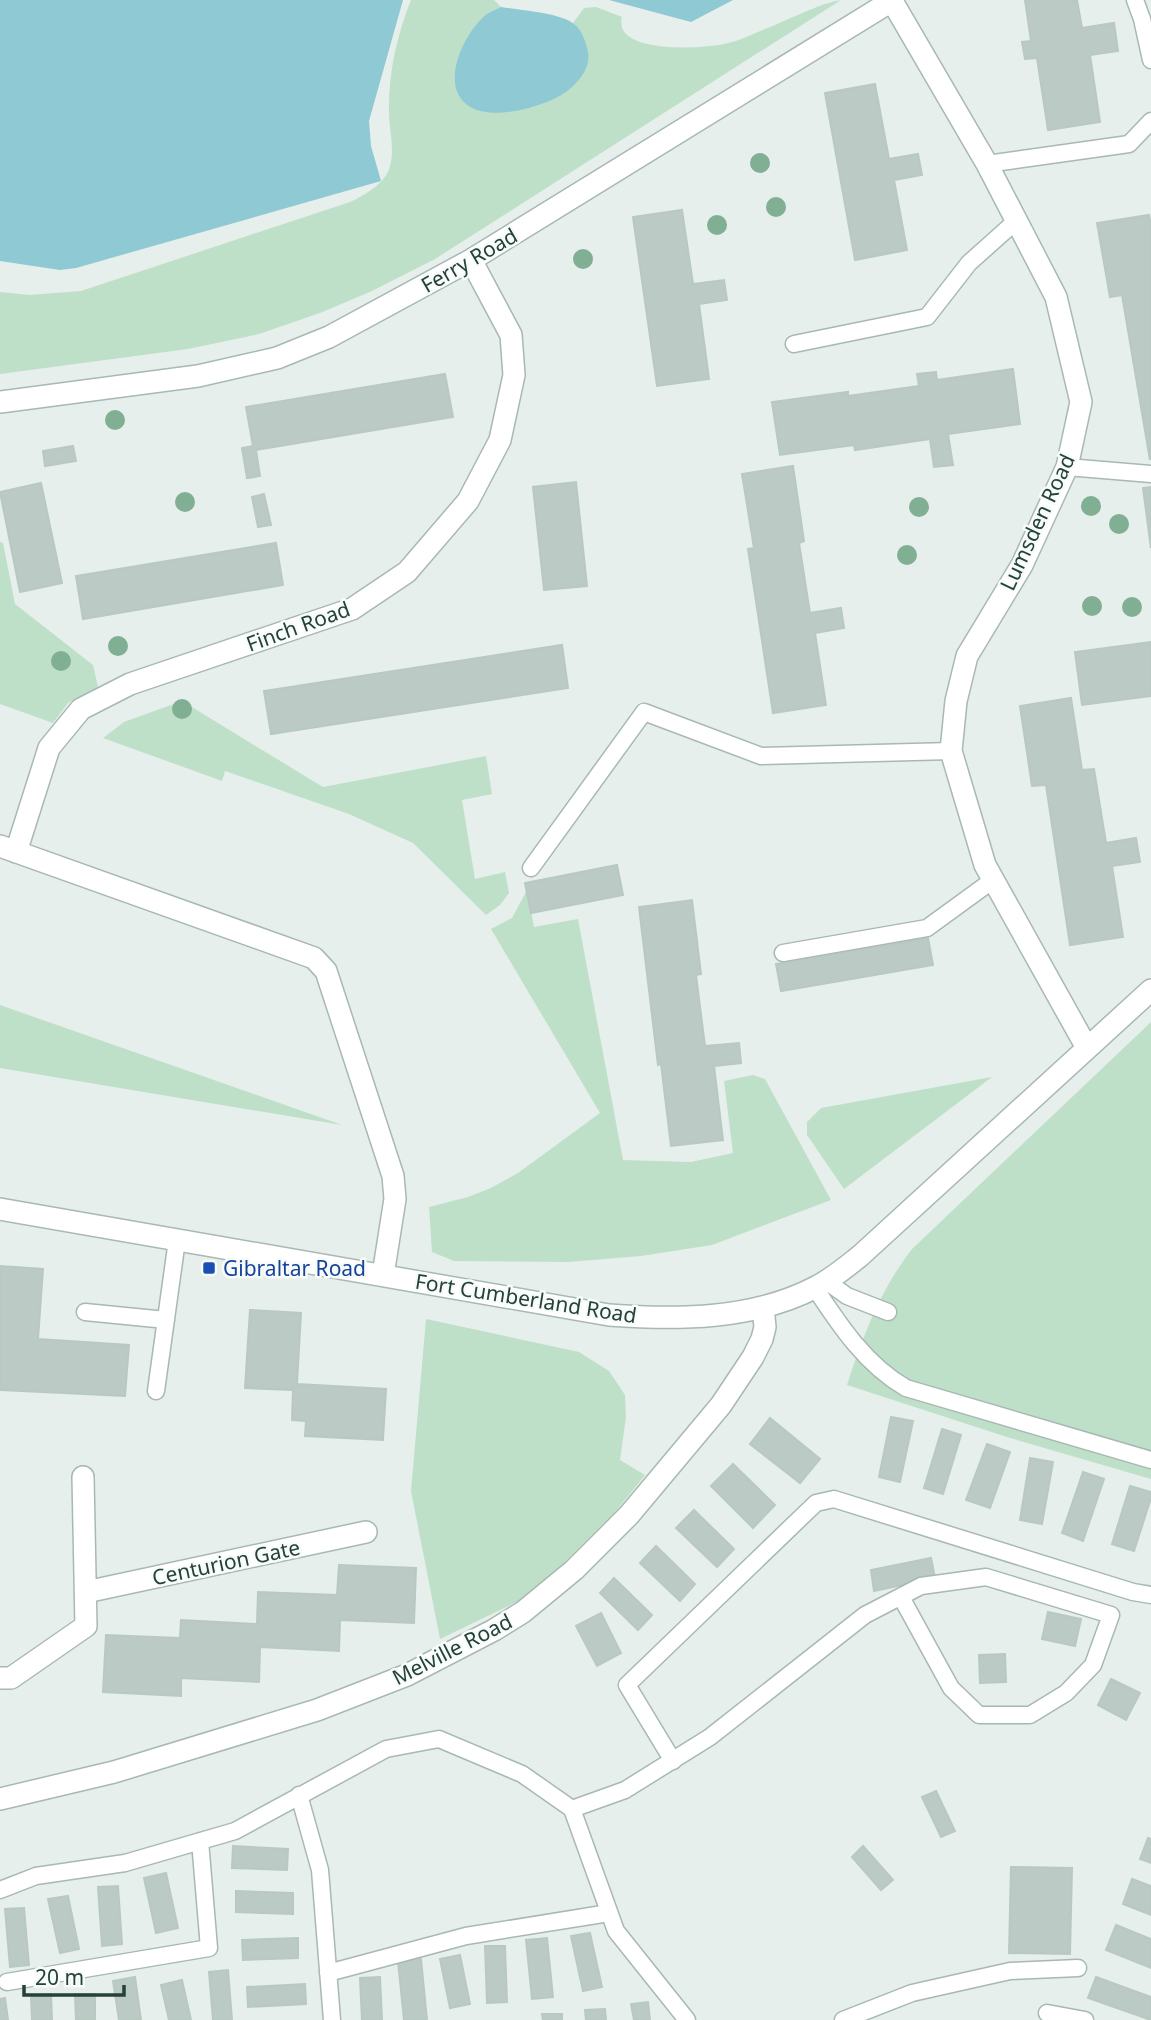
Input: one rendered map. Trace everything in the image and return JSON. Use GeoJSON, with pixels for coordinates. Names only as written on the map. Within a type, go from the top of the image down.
{"type":"FeatureCollection","features":[{"type":"Feature","properties":{"kind":"street","name":"Lumsden Road"},"geometry":{"type":"LineString","coordinates":[[892,1],[987,164],[1056,297],[1081,402],[1067,467],[1022,565],[967,656],[956,701],[951,751],[985,865],[1087,1048]]}},
{"type":"Feature","properties":{"kind":"street","name":"Ferry Road"},"geometry":{"type":"LineString","coordinates":[[0,402],[186,378],[277,358],[351,327],[471,260],[892,1]]}},
{"type":"Feature","properties":{"kind":"street","name":"Finch Road"},"geometry":{"type":"LineString","coordinates":[[8,849],[49,748],[81,709],[130,684],[352,609],[407,572],[468,501],[500,440],[514,375],[511,335],[471,260]]}},
{"type":"Feature","properties":{"kind":"street"},"geometry":{"type":"LineString","coordinates":[[8,849],[314,958],[326,971],[393,1176],[395,1199],[383,1275]]}},
{"type":"Feature","properties":{"kind":"street","name":"Fort Cumberland Road"},"geometry":{"type":"LineString","coordinates":[[0,1209],[609,1315],[679,1318],[733,1313],[786,1300],[820,1284],[876,1242],[1151,990]]}},
{"type":"Feature","properties":{"kind":"street","name":"Melville Road"},"geometry":{"type":"LineString","coordinates":[[0,1799],[114,1772],[317,1710],[407,1675],[514,1618],[552,1590],[629,1516],[721,1405],[762,1339],[765,1326],[763,1307]]}},
{"type":"Feature","properties":{"kind":"street"},"geometry":{"type":"LineString","coordinates":[[0,1678],[11,1678],[86,1626],[83,1477]]}},
{"type":"Feature","properties":{"kind":"street","name":"Centurion Gate"},"geometry":{"type":"LineString","coordinates":[[86,1592],[366,1532]]}},
{"type":"Feature","properties":{"kind":"lane"},"geometry":{"type":"LineString","coordinates":[[1135,0],[1151,60]]}},
{"type":"Feature","properties":{"kind":"lane"},"geometry":{"type":"LineString","coordinates":[[987,164],[1129,144],[1151,121]]}},
{"type":"Feature","properties":{"kind":"lane"},"geometry":{"type":"LineString","coordinates":[[794,344],[927,317],[969,263],[1016,221]]}},
{"type":"Feature","properties":{"kind":"lane"},"geometry":{"type":"LineString","coordinates":[[1067,467],[1151,474]]}},
{"type":"Feature","properties":{"kind":"lane"},"geometry":{"type":"LineString","coordinates":[[531,868],[644,712],[761,756],[951,751]]}},
{"type":"Feature","properties":{"kind":"lane"},"geometry":{"type":"LineString","coordinates":[[783,953],[927,928],[993,880]]}},
{"type":"Feature","properties":{"kind":"lane"},"geometry":{"type":"LineString","coordinates":[[156,1391],[177,1240]]}},
{"type":"Feature","properties":{"kind":"lane"},"geometry":{"type":"LineString","coordinates":[[820,1284],[888,1312]]}},
{"type":"Feature","properties":{"kind":"lane"},"geometry":{"type":"LineString","coordinates":[[820,1284],[836,1320],[875,1366],[906,1388],[1151,1460]]}},
{"type":"Feature","properties":{"kind":"lane"},"geometry":{"type":"LineString","coordinates":[[85,1312],[166,1320]]}},
{"type":"Feature","properties":{"kind":"lane"},"geometry":{"type":"LineString","coordinates":[[673,1761],[628,1685],[816,1503],[834,1499],[1133,1592],[1151,1595]]}},
{"type":"Feature","properties":{"kind":"lane"},"geometry":{"type":"LineString","coordinates":[[572,1809],[625,1790],[673,1761],[710,1737],[865,1615],[921,1586],[986,1577],[1111,1615],[1093,1665],[1066,1693],[1030,1715],[979,1715],[951,1688],[901,1597]]}},
{"type":"Feature","properties":{"kind":"lane"},"geometry":{"type":"LineString","coordinates":[[0,1889],[36,1876],[125,1863],[234,1831],[386,1749],[439,1739],[522,1774],[572,1809],[616,1931],[687,2020]]}},
{"type":"Feature","properties":{"kind":"lane"},"geometry":{"type":"LineString","coordinates":[[299,1795],[320,1870],[332,2020]]}},
{"type":"Feature","properties":{"kind":"lane"},"geometry":{"type":"LineString","coordinates":[[7,1982],[209,1948],[200,1841]]}},
{"type":"Feature","properties":{"kind":"lane"},"geometry":{"type":"LineString","coordinates":[[328,1973],[466,1936],[609,1913]]}},
{"type":"Feature","properties":{"kind":"lane"},"geometry":{"type":"LineString","coordinates":[[843,2020],[912,1993],[1010,1971],[1078,1968]]}},
{"type":"Feature","properties":{"kind":"lane"},"geometry":{"type":"LineString","coordinates":[[1047,2013],[1085,2020]]}},
{"type":"Feature","properties":{"kind":"green space"},"geometry":{"type":"Polygon","coordinates":[[[411,0],[494,0],[501,7],[488,13],[579,30],[573,23],[584,8],[596,7],[622,17],[623,29],[631,38],[661,46],[698,47],[730,43],[841,0],[435,259],[372,291],[259,334],[188,349],[0,374],[0,292],[29,295],[81,291],[350,202],[380,183],[388,172],[391,160],[389,112],[392,69],[411,0]]]}},
{"type":"Feature","properties":{"kind":"green space"},"geometry":{"type":"Polygon","coordinates":[[[0,542],[3,543],[15,604],[93,665],[98,687],[68,703],[53,723],[0,704],[0,542]]]}},
{"type":"Feature","properties":{"kind":"green space"},"geometry":{"type":"Polygon","coordinates":[[[182,701],[323,787],[486,756],[492,794],[462,800],[475,879],[505,872],[509,893],[500,905],[486,915],[413,843],[349,814],[225,771],[222,781],[103,738],[124,722],[182,701]]]}},
{"type":"Feature","properties":{"kind":"green space"},"geometry":{"type":"Polygon","coordinates":[[[527,890],[534,927],[578,919],[623,1160],[691,1162],[733,1153],[724,1081],[753,1075],[765,1079],[831,1200],[712,1245],[641,1256],[568,1262],[454,1261],[432,1252],[429,1207],[491,1188],[518,1173],[600,1113],[491,929],[512,918],[527,890]]]}},
{"type":"Feature","properties":{"kind":"green space"},"geometry":{"type":"Polygon","coordinates":[[[0,1005],[342,1125],[0,1068],[0,1005]]]}},
{"type":"Feature","properties":{"kind":"green space"},"geometry":{"type":"Polygon","coordinates":[[[1151,1022],[1151,1479],[1010,1438],[847,1385],[874,1314],[912,1249],[1151,1022]]]}},
{"type":"Feature","properties":{"kind":"green space"},"geometry":{"type":"Polygon","coordinates":[[[992,1077],[844,1189],[807,1135],[807,1122],[821,1108],[992,1077]]]}},
{"type":"Feature","properties":{"kind":"green space"},"geometry":{"type":"Polygon","coordinates":[[[426,1319],[579,1352],[609,1371],[625,1395],[626,1417],[620,1460],[645,1475],[616,1511],[533,1594],[440,1639],[411,1491],[426,1319]]]}},
{"type":"Feature","properties":{"kind":"water"},"geometry":{"type":"Polygon","coordinates":[[[0,0],[403,0],[369,121],[371,146],[381,181],[76,268],[60,270],[0,261],[0,0]]]}},
{"type":"Feature","properties":{"kind":"water"},"geometry":{"type":"Polygon","coordinates":[[[609,0],[733,0],[691,22],[609,0]]]}},
{"type":"Feature","properties":{"kind":"water"},"geometry":{"type":"Polygon","coordinates":[[[501,7],[550,15],[568,20],[577,27],[585,40],[588,64],[583,75],[571,88],[556,98],[516,111],[487,112],[465,103],[458,94],[455,82],[459,56],[464,43],[479,22],[501,7]]]}},
{"type":"Feature","properties":{"kind":"building"},"geometry":{"type":"Polygon","coordinates":[[[1025,0],[1077,0],[1082,28],[1114,23],[1118,51],[1090,55],[1100,122],[1048,130],[1037,58],[1025,59],[1022,42],[1031,41],[1025,0]]]}},
{"type":"Feature","properties":{"kind":"building"},"geometry":{"type":"Polygon","coordinates":[[[875,84],[889,159],[918,154],[922,175],[894,180],[907,250],[855,260],[825,93],[875,84]]]}},
{"type":"Feature","properties":{"kind":"building"},"geometry":{"type":"Polygon","coordinates":[[[682,210],[693,284],[724,280],[727,300],[699,304],[709,379],[657,386],[633,217],[682,210]]]}},
{"type":"Feature","properties":{"kind":"building"},"geometry":{"type":"Polygon","coordinates":[[[1149,215],[1150,460],[1122,295],[1110,297],[1097,223],[1149,215]]]}},
{"type":"Feature","properties":{"kind":"building"},"geometry":{"type":"Polygon","coordinates":[[[1013,369],[1020,424],[948,434],[953,465],[934,467],[930,439],[855,450],[854,445],[780,455],[772,402],[848,392],[848,396],[919,386],[917,374],[936,372],[937,380],[1013,369]]]}},
{"type":"Feature","properties":{"kind":"building"},"geometry":{"type":"Polygon","coordinates":[[[445,374],[453,417],[256,450],[260,476],[247,478],[242,448],[253,446],[246,407],[445,374]]]}},
{"type":"Feature","properties":{"kind":"building"},"geometry":{"type":"Polygon","coordinates":[[[73,446],[76,461],[45,466],[43,451],[73,446]]]}},
{"type":"Feature","properties":{"kind":"building"},"geometry":{"type":"Polygon","coordinates":[[[793,466],[804,541],[799,543],[810,613],[841,608],[844,628],[815,633],[826,705],[773,713],[748,549],[754,548],[742,474],[793,466]]]}},
{"type":"Feature","properties":{"kind":"building"},"geometry":{"type":"Polygon","coordinates":[[[576,482],[587,586],[544,590],[533,487],[576,482]]]}},
{"type":"Feature","properties":{"kind":"building"},"geometry":{"type":"Polygon","coordinates":[[[41,483],[62,583],[20,592],[0,492],[41,483]]]}},
{"type":"Feature","properties":{"kind":"building"},"geometry":{"type":"Polygon","coordinates":[[[1151,487],[1151,548],[1143,488],[1151,487]]]}},
{"type":"Feature","properties":{"kind":"building"},"geometry":{"type":"Polygon","coordinates":[[[264,494],[271,525],[258,527],[252,497],[264,494]]]}},
{"type":"Feature","properties":{"kind":"building"},"geometry":{"type":"Polygon","coordinates":[[[276,543],[283,585],[83,619],[76,576],[276,543]]]}},
{"type":"Feature","properties":{"kind":"building"},"geometry":{"type":"Polygon","coordinates":[[[1151,642],[1151,696],[1082,705],[1075,652],[1151,642]]]}},
{"type":"Feature","properties":{"kind":"building"},"geometry":{"type":"Polygon","coordinates":[[[562,645],[568,688],[271,734],[264,691],[562,645]]]}},
{"type":"Feature","properties":{"kind":"building"},"geometry":{"type":"Polygon","coordinates":[[[1071,698],[1082,770],[1094,769],[1106,843],[1136,838],[1140,862],[1112,866],[1123,937],[1070,945],[1046,785],[1032,786],[1020,706],[1071,698]]]}},
{"type":"Feature","properties":{"kind":"building"},"geometry":{"type":"Polygon","coordinates":[[[617,865],[623,895],[531,913],[525,883],[617,865]]]}},
{"type":"Feature","properties":{"kind":"building"},"geometry":{"type":"Polygon","coordinates":[[[692,900],[701,974],[696,975],[705,1046],[739,1043],[741,1063],[714,1066],[723,1140],[671,1146],[661,1064],[658,1065],[639,907],[692,900]]]}},
{"type":"Feature","properties":{"kind":"building"},"geometry":{"type":"Polygon","coordinates":[[[928,938],[933,965],[781,991],[776,964],[928,938]]]}},
{"type":"Feature","properties":{"kind":"building"},"geometry":{"type":"Polygon","coordinates":[[[0,1266],[43,1269],[38,1339],[129,1345],[125,1396],[0,1390],[0,1266]]]}},
{"type":"Feature","properties":{"kind":"building"},"geometry":{"type":"Polygon","coordinates":[[[250,1310],[301,1313],[297,1384],[386,1389],[383,1440],[305,1436],[306,1421],[292,1420],[293,1390],[245,1388],[250,1310]]]}},
{"type":"Feature","properties":{"kind":"building"},"geometry":{"type":"Polygon","coordinates":[[[891,1417],[913,1421],[900,1482],[879,1477],[891,1417]]]}},
{"type":"Feature","properties":{"kind":"building"},"geometry":{"type":"Polygon","coordinates":[[[770,1418],[820,1459],[800,1483],[750,1444],[770,1418]]]}},
{"type":"Feature","properties":{"kind":"building"},"geometry":{"type":"Polygon","coordinates":[[[942,1429],[961,1435],[943,1494],[924,1488],[942,1429]]]}},
{"type":"Feature","properties":{"kind":"building"},"geometry":{"type":"Polygon","coordinates":[[[987,1444],[1010,1452],[990,1508],[966,1500],[987,1444]]]}},
{"type":"Feature","properties":{"kind":"building"},"geometry":{"type":"Polygon","coordinates":[[[1030,1458],[1053,1462],[1042,1524],[1020,1520],[1030,1458]]]}},
{"type":"Feature","properties":{"kind":"building"},"geometry":{"type":"Polygon","coordinates":[[[733,1464],[775,1505],[753,1528],[711,1486],[733,1464]]]}},
{"type":"Feature","properties":{"kind":"building"},"geometry":{"type":"Polygon","coordinates":[[[1083,1472],[1104,1479],[1083,1541],[1062,1533],[1083,1472]]]}},
{"type":"Feature","properties":{"kind":"building"},"geometry":{"type":"Polygon","coordinates":[[[1130,1486],[1151,1492],[1134,1551],[1112,1544],[1130,1486]]]}},
{"type":"Feature","properties":{"kind":"building"},"geometry":{"type":"Polygon","coordinates":[[[694,1510],[734,1549],[717,1567],[676,1528],[694,1510]]]}},
{"type":"Feature","properties":{"kind":"building"},"geometry":{"type":"Polygon","coordinates":[[[656,1546],[695,1584],[680,1601],[640,1563],[656,1546]]]}},
{"type":"Feature","properties":{"kind":"building"},"geometry":{"type":"Polygon","coordinates":[[[931,1558],[935,1578],[874,1591],[871,1570],[931,1558]]]}},
{"type":"Feature","properties":{"kind":"building"},"geometry":{"type":"Polygon","coordinates":[[[339,1565],[416,1568],[414,1623],[340,1620],[339,1651],[260,1647],[259,1682],[181,1678],[181,1696],[103,1692],[106,1635],[180,1638],[181,1620],[257,1624],[258,1592],[337,1595],[339,1565]]]}},
{"type":"Feature","properties":{"kind":"building"},"geometry":{"type":"Polygon","coordinates":[[[614,1578],[652,1615],[638,1630],[600,1593],[614,1578]]]}},
{"type":"Feature","properties":{"kind":"building"},"geometry":{"type":"Polygon","coordinates":[[[1048,1612],[1081,1619],[1075,1646],[1042,1639],[1048,1612]]]}},
{"type":"Feature","properties":{"kind":"building"},"geometry":{"type":"Polygon","coordinates":[[[601,1613],[621,1653],[597,1666],[576,1626],[601,1613]]]}},
{"type":"Feature","properties":{"kind":"building"},"geometry":{"type":"Polygon","coordinates":[[[1005,1654],[1006,1682],[980,1683],[979,1655],[1005,1654]]]}},
{"type":"Feature","properties":{"kind":"building"},"geometry":{"type":"Polygon","coordinates":[[[1111,1679],[1140,1693],[1126,1720],[1098,1705],[1111,1679]]]}},
{"type":"Feature","properties":{"kind":"building"},"geometry":{"type":"Polygon","coordinates":[[[936,1791],[955,1831],[941,1837],[922,1797],[936,1791]]]}},
{"type":"Feature","properties":{"kind":"building"},"geometry":{"type":"Polygon","coordinates":[[[1148,1838],[1151,1839],[1151,1863],[1140,1859],[1148,1838]]]}},
{"type":"Feature","properties":{"kind":"building"},"geometry":{"type":"Polygon","coordinates":[[[233,1846],[288,1849],[287,1870],[232,1868],[233,1846]]]}},
{"type":"Feature","properties":{"kind":"building"},"geometry":{"type":"Polygon","coordinates":[[[863,1846],[893,1880],[881,1890],[852,1857],[863,1846]]]}},
{"type":"Feature","properties":{"kind":"building"},"geometry":{"type":"Polygon","coordinates":[[[1011,1867],[1072,1868],[1070,1954],[1009,1953],[1011,1867]]]}},
{"type":"Feature","properties":{"kind":"building"},"geometry":{"type":"Polygon","coordinates":[[[166,1873],[178,1928],[156,1933],[144,1878],[166,1873]]]}},
{"type":"Feature","properties":{"kind":"building"},"geometry":{"type":"Polygon","coordinates":[[[1132,1879],[1151,1886],[1151,1915],[1123,1904],[1132,1879]]]}},
{"type":"Feature","properties":{"kind":"building"},"geometry":{"type":"Polygon","coordinates":[[[118,1886],[122,1944],[102,1946],[98,1887],[118,1886]]]}},
{"type":"Feature","properties":{"kind":"building"},"geometry":{"type":"Polygon","coordinates":[[[236,1891],[293,1893],[293,1914],[236,1912],[236,1891]]]}},
{"type":"Feature","properties":{"kind":"building"},"geometry":{"type":"Polygon","coordinates":[[[68,1896],[79,1949],[60,1953],[48,1899],[68,1896]]]}},
{"type":"Feature","properties":{"kind":"building"},"geometry":{"type":"Polygon","coordinates":[[[24,1908],[29,1965],[10,1967],[5,1909],[24,1908]]]}},
{"type":"Feature","properties":{"kind":"building"},"geometry":{"type":"Polygon","coordinates":[[[1116,1925],[1151,1939],[1151,1968],[1106,1950],[1116,1925]]]}},
{"type":"Feature","properties":{"kind":"building"},"geometry":{"type":"Polygon","coordinates":[[[590,1933],[602,1987],[583,1991],[571,1936],[590,1933]]]}},
{"type":"Feature","properties":{"kind":"building"},"geometry":{"type":"Polygon","coordinates":[[[298,1938],[298,1958],[243,1960],[242,1940],[298,1938]]]}},
{"type":"Feature","properties":{"kind":"building"},"geometry":{"type":"Polygon","coordinates":[[[547,1938],[553,1997],[532,1999],[526,1940],[547,1938]]]}},
{"type":"Feature","properties":{"kind":"building"},"geometry":{"type":"Polygon","coordinates":[[[485,1946],[505,1946],[507,2002],[487,2003],[485,1946]]]}},
{"type":"Feature","properties":{"kind":"building"},"geometry":{"type":"Polygon","coordinates":[[[460,1955],[470,2004],[450,2008],[440,1959],[460,1955]]]}},
{"type":"Feature","properties":{"kind":"building"},"geometry":{"type":"Polygon","coordinates":[[[421,1959],[427,2020],[404,2020],[398,1961],[421,1959]]]}},
{"type":"Feature","properties":{"kind":"building"},"geometry":{"type":"Polygon","coordinates":[[[228,1970],[232,2020],[213,2020],[209,1972],[228,1970]]]}},
{"type":"Feature","properties":{"kind":"building"},"geometry":{"type":"Polygon","coordinates":[[[135,1977],[141,2020],[119,2020],[113,1981],[135,1977]]]}},
{"type":"Feature","properties":{"kind":"building"},"geometry":{"type":"Polygon","coordinates":[[[380,1977],[382,2020],[362,2020],[360,1978],[380,1977]]]}},
{"type":"Feature","properties":{"kind":"building"},"geometry":{"type":"Polygon","coordinates":[[[1096,1977],[1151,1997],[1151,2020],[1088,1998],[1096,1977]]]}},
{"type":"Feature","properties":{"kind":"building"},"geometry":{"type":"Polygon","coordinates":[[[182,1980],[191,2020],[169,2020],[161,1985],[182,1980]]]}},
{"type":"Feature","properties":{"kind":"building"},"geometry":{"type":"Polygon","coordinates":[[[305,1984],[306,2004],[248,2007],[247,1987],[305,1984]]]}},
{"type":"Feature","properties":{"kind":"building"},"geometry":{"type":"Polygon","coordinates":[[[51,1994],[52,2020],[32,2020],[31,1995],[51,1994]]]}},
{"type":"Feature","properties":{"kind":"building"},"geometry":{"type":"Polygon","coordinates":[[[75,1994],[95,1994],[95,2020],[76,2020],[75,1994]]]}},
{"type":"Feature","properties":{"kind":"building"},"geometry":{"type":"Polygon","coordinates":[[[5,1998],[8,2020],[0,2020],[0,1999],[5,1998]]]}},
{"type":"Feature","properties":{"kind":"building"},"geometry":{"type":"Polygon","coordinates":[[[648,2002],[650,2020],[634,2020],[631,2004],[648,2002]]]}},
{"type":"Feature","properties":{"kind":"building"},"geometry":{"type":"Polygon","coordinates":[[[605,2009],[606,2020],[586,2020],[585,2010],[605,2009]]]}},
{"type":"Feature","properties":{"kind":"building"},"geometry":{"type":"Polygon","coordinates":[[[542,2014],[562,2014],[562,2020],[543,2020],[542,2014]]]}},
{"type":"Feature","properties":{"kind":"place","name":"Gibraltar Road"},"geometry":{"type":"Point","coordinates":[209,1268]}}]}
